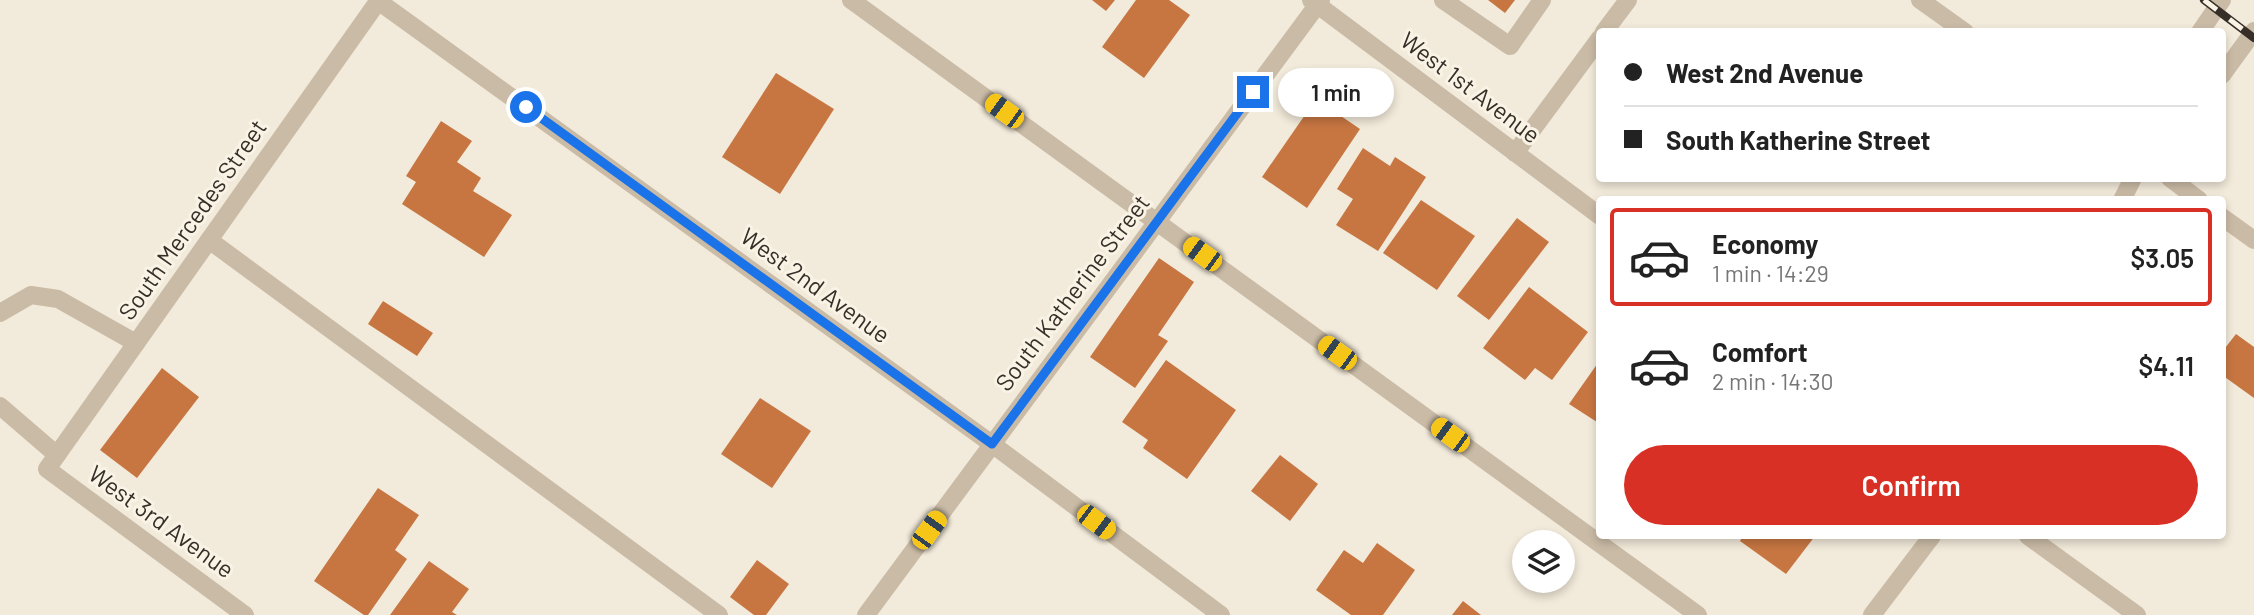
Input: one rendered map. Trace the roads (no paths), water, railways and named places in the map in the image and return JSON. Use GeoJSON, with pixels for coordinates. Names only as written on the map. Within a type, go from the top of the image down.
{"type":"FeatureCollection","features":[{"type":"Feature","properties":{"kind":"street","name":"South Mercedes Street"},"geometry":{"type":"LineString","coordinates":[[52,462],[379,0]]}},
{"type":"Feature","properties":{"kind":"street","name":"West 2nd Avenue"},"geometry":{"type":"LineString","coordinates":[[379,0],[992,444],[1221,615]]}},
{"type":"Feature","properties":{"kind":"street"},"geometry":{"type":"LineString","coordinates":[[851,0],[1698,615]]}},
{"type":"Feature","properties":{"kind":"street"},"geometry":{"type":"LineString","coordinates":[[1443,0],[1510,46],[1542,0]]}},
{"type":"Feature","properties":{"kind":"street"},"geometry":{"type":"LineString","coordinates":[[1607,28],[1628,0]]}},
{"type":"Feature","properties":{"kind":"street"},"geometry":{"type":"LineString","coordinates":[[1920,0],[1959,28]]}},
{"type":"Feature","properties":{"kind":"street"},"geometry":{"type":"LineString","coordinates":[[2203,28],[2222,0]]}},
{"type":"Feature","properties":{"kind":"street","name":"South Katherine Street"},"geometry":{"type":"LineString","coordinates":[[866,615],[1316,2]]}},
{"type":"Feature","properties":{"kind":"street","name":"West 1st Avenue"},"geometry":{"type":"LineString","coordinates":[[1316,2],[1596,213]]}},
{"type":"Feature","properties":{"kind":"street"},"geometry":{"type":"LineString","coordinates":[[2226,70],[2254,32]]}},
{"type":"Feature","properties":{"kind":"street"},"geometry":{"type":"LineString","coordinates":[[1515,153],[1596,43]]}},
{"type":"Feature","properties":{"kind":"street"},"geometry":{"type":"LineString","coordinates":[[2175,182],[2194,196]]}},
{"type":"Feature","properties":{"kind":"street"},"geometry":{"type":"LineString","coordinates":[[2226,220],[2254,240]]}},
{"type":"Feature","properties":{"kind":"street"},"geometry":{"type":"LineString","coordinates":[[209,240],[719,615]]}},
{"type":"Feature","properties":{"kind":"street"},"geometry":{"type":"LineString","coordinates":[[0,313],[31,295],[58,299],[136,343]]}},
{"type":"Feature","properties":{"kind":"street","name":"West 3rd Avenue"},"geometry":{"type":"LineString","coordinates":[[0,406],[52,462],[245,615]]}},
{"type":"Feature","properties":{"kind":"street"},"geometry":{"type":"LineString","coordinates":[[1872,615],[1930,539]]}},
{"type":"Feature","properties":{"kind":"street"},"geometry":{"type":"LineString","coordinates":[[2032,539],[2137,615]]}},
{"type":"Feature","properties":{"kind":"railway"},"geometry":{"type":"LineString","coordinates":[[2204,0],[2254,38]]}}]}
